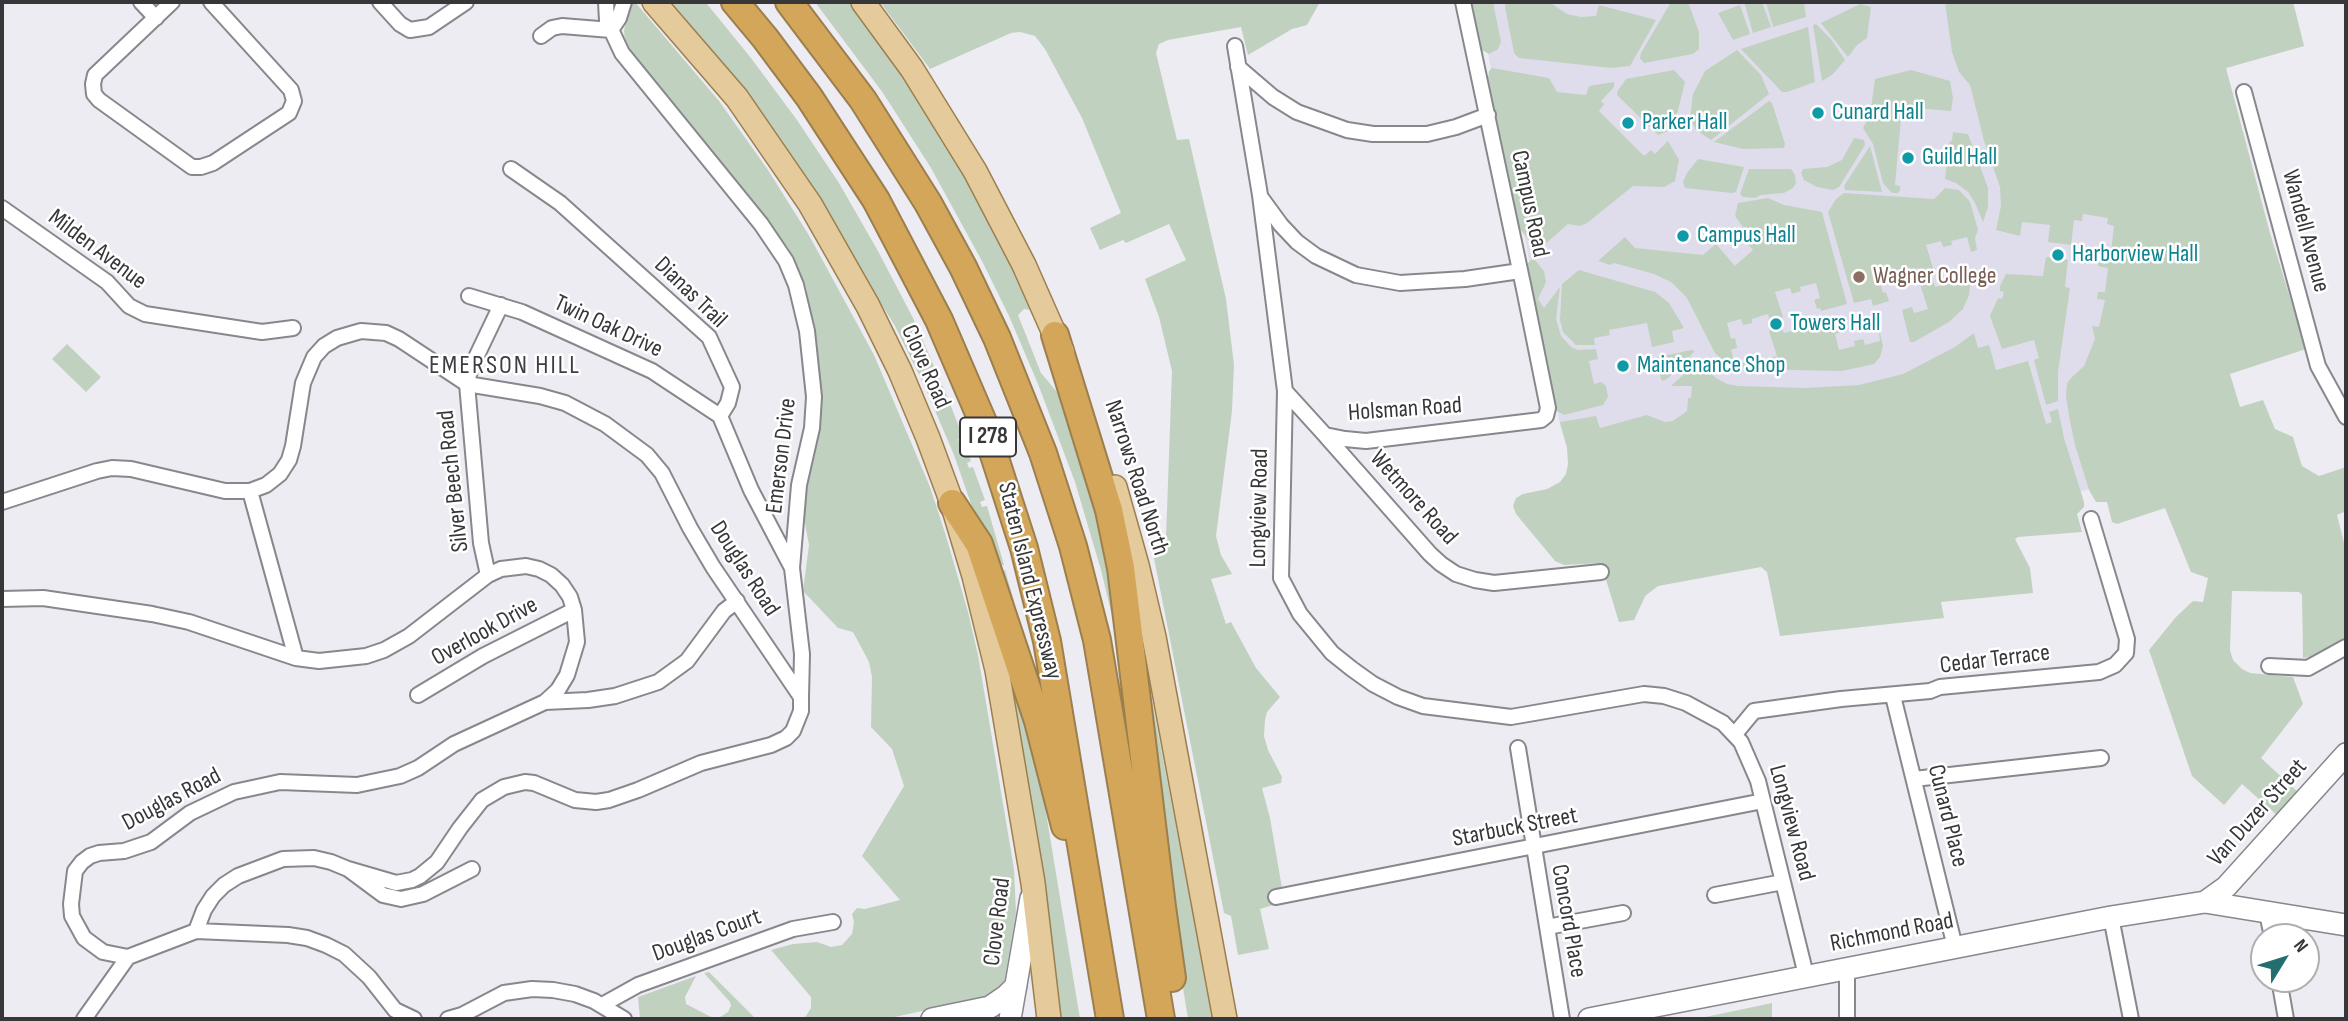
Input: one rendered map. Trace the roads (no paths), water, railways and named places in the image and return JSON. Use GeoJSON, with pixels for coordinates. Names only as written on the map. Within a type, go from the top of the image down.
{"type":"FeatureCollection","features":[{"type":"Feature","properties":{"kind":"highway","name":"Staten Island Expressway"},"geometry":{"type":"LineString","coordinates":[[735,2],[809,97],[870,190],[935,311],[974,399],[1015,517],[1041,611],[1060,705],[1109,1012]]}},
{"type":"Feature","properties":{"kind":"highway","name":"Staten Island Expressway"},"geometry":{"type":"LineString","coordinates":[[789,2],[870,110],[928,203],[986,315],[1043,453],[1076,557],[1097,640],[1169,1013]]}},
{"type":"Feature","properties":{"kind":"highway"},"geometry":{"type":"LineString","coordinates":[[1055,335],[1106,500],[1121,568],[1162,907],[1169,1013]]}},
{"type":"Feature","properties":{"kind":"highway"},"geometry":{"type":"LineString","coordinates":[[952,503],[979,544],[1026,682],[1096,930]]}},
{"type":"Feature","properties":{"kind":"main road","name":"Clove Road"},"geometry":{"type":"LineString","coordinates":[[654,2],[737,97],[826,230],[890,349],[919,415],[952,503],[992,646],[1033,883],[1010,1019]]}},
{"type":"Feature","properties":{"kind":"main road","name":"Narrows Road North"},"geometry":{"type":"LineString","coordinates":[[863,2],[912,69],[975,171],[1024,265],[1098,435],[1140,577],[1154,636],[1225,1019]]}},
{"type":"Feature","properties":{"kind":"main road","name":"Van Duzer Street"},"geometry":{"type":"LineString","coordinates":[[2205,902],[2226,887],[2346,754]]}},
{"type":"Feature","properties":{"kind":"main road"},"geometry":{"type":"LineString","coordinates":[[1033,883],[1049,1019]]}},
{"type":"Feature","properties":{"kind":"main road"},"geometry":{"type":"LineString","coordinates":[[2205,902],[2346,925]]}},
{"type":"Feature","properties":{"kind":"main road","name":"Richmond Road"},"geometry":{"type":"LineString","coordinates":[[1589,1019],[1610,1017],[1806,975],[2205,902]]}},
{"type":"Feature","properties":{"kind":"main road"},"geometry":{"type":"LineString","coordinates":[[932,1019],[990,1007],[1016,986]]}},
{"type":"Feature","properties":{"kind":"street"},"geometry":{"type":"LineString","coordinates":[[141,2],[156,18]]}},
{"type":"Feature","properties":{"kind":"street"},"geometry":{"type":"LineString","coordinates":[[172,2],[95,75],[94,93],[99,100],[192,167],[212,163],[289,113],[294,101],[291,90],[211,2]]}},
{"type":"Feature","properties":{"kind":"street"},"geometry":{"type":"LineString","coordinates":[[380,2],[400,24],[410,30],[429,27],[466,2]]}},
{"type":"Feature","properties":{"kind":"street","name":"Emerson Drive"},"geometry":{"type":"LineString","coordinates":[[606,2],[605,14],[627,59],[761,224],[786,261],[796,285],[807,331],[814,397],[812,428],[799,485],[792,568],[802,654],[801,697]]}},
{"type":"Feature","properties":{"kind":"street"},"geometry":{"type":"LineString","coordinates":[[541,36],[552,28],[562,26],[611,30],[619,18],[624,2]]}},
{"type":"Feature","properties":{"kind":"street","name":"Campus Road"},"geometry":{"type":"LineString","coordinates":[[1463,2],[1548,408],[1546,415]]}},
{"type":"Feature","properties":{"kind":"street","name":"Longview Road"},"geometry":{"type":"LineString","coordinates":[[1235,46],[1260,195],[1285,391],[1281,578],[1300,614],[1315,634],[1352,669],[1373,684],[1423,706],[1511,717],[1644,694],[1664,696],[1703,710],[1735,734],[1751,761],[1806,975]]}},
{"type":"Feature","properties":{"kind":"street"},"geometry":{"type":"LineString","coordinates":[[1238,67],[1273,97],[1297,112],[1348,130],[1373,134],[1427,134],[1488,115]]}},
{"type":"Feature","properties":{"kind":"street","name":"Wandell Avenue"},"geometry":{"type":"LineString","coordinates":[[2244,92],[2318,366],[2346,417]]}},
{"type":"Feature","properties":{"kind":"street","name":"Dianas Trail"},"geometry":{"type":"LineString","coordinates":[[511,169],[560,203],[709,337],[732,387],[720,416]]}},
{"type":"Feature","properties":{"kind":"street"},"geometry":{"type":"LineString","coordinates":[[1260,195],[1297,242],[1316,256],[1356,275],[1401,284],[1520,271]]}},
{"type":"Feature","properties":{"kind":"street","name":"Milden Avenue"},"geometry":{"type":"LineString","coordinates":[[2,208],[107,282],[130,306],[145,314],[262,332],[293,328]]}},
{"type":"Feature","properties":{"kind":"street","name":"Twin Oak Drive"},"geometry":{"type":"LineString","coordinates":[[469,296],[523,312],[652,371],[720,416]]}},
{"type":"Feature","properties":{"kind":"street","name":"Silver Beech Road"},"geometry":{"type":"LineString","coordinates":[[488,575],[481,543],[467,384],[470,370],[501,305]]}},
{"type":"Feature","properties":{"kind":"street","name":"Douglas Road"},"geometry":{"type":"LineString","coordinates":[[250,491],[266,485],[280,474],[289,460],[299,398],[307,369],[324,346],[337,338],[361,331],[386,334],[399,339],[467,384],[565,402],[630,440],[662,474],[690,528],[801,697]]}},
{"type":"Feature","properties":{"kind":"street","name":"Holsman Road"},"geometry":{"type":"LineString","coordinates":[[1285,391],[1325,435],[1366,441],[1541,420],[1546,415]]}},
{"type":"Feature","properties":{"kind":"street"},"geometry":{"type":"LineString","coordinates":[[720,416],[751,490],[792,568]]}},
{"type":"Feature","properties":{"kind":"street","name":"Wetmore Road"},"geometry":{"type":"LineString","coordinates":[[1325,435],[1430,554],[1456,574],[1494,583],[1601,572]]}},
{"type":"Feature","properties":{"kind":"street"},"geometry":{"type":"LineString","coordinates":[[2,502],[112,468],[131,469],[225,491],[250,491],[296,659]]}},
{"type":"Feature","properties":{"kind":"street","name":"Cedar Terrace"},"geometry":{"type":"LineString","coordinates":[[1735,734],[1754,711],[1841,699],[1893,696],[1940,687],[2099,672],[2115,665],[2126,653],[2127,639],[2091,519]]}},
{"type":"Feature","properties":{"kind":"street","name":"Douglas Road"},"geometry":{"type":"LineString","coordinates":[[2,599],[43,598],[152,614],[189,622],[296,659],[319,661],[366,656],[384,650],[409,636],[488,575],[513,566],[539,569],[551,575],[562,585],[575,610],[577,642],[573,660],[558,690],[545,702],[454,744],[418,768],[400,776],[357,785],[305,782],[255,786],[212,801],[190,813],[151,842],[124,851],[99,853],[82,862],[73,879],[72,916],[84,938],[92,946],[103,952],[128,957]]}},
{"type":"Feature","properties":{"kind":"street"},"geometry":{"type":"LineString","coordinates":[[545,702],[615,696],[658,682],[687,661],[724,611],[737,601]]}},
{"type":"Feature","properties":{"kind":"street","name":"Overlook Drive"},"geometry":{"type":"LineString","coordinates":[[418,695],[484,656],[575,610]]}},
{"type":"Feature","properties":{"kind":"street"},"geometry":{"type":"LineString","coordinates":[[2269,666],[2308,668],[2346,647]]}},
{"type":"Feature","properties":{"kind":"street","name":"Cunard Place"},"geometry":{"type":"LineString","coordinates":[[1893,696],[1955,947]]}},
{"type":"Feature","properties":{"kind":"street"},"geometry":{"type":"LineString","coordinates":[[197,931],[204,910],[224,885],[268,863],[298,857],[314,858],[396,883],[412,880],[437,862],[482,800],[504,787],[525,782],[534,783],[575,800],[596,802],[638,790],[716,757],[757,750],[786,738],[797,724],[801,697]]}},
{"type":"Feature","properties":{"kind":"street","name":"Concord Place"},"geometry":{"type":"LineString","coordinates":[[1518,748],[1562,1019]]}},
{"type":"Feature","properties":{"kind":"street"},"geometry":{"type":"LineString","coordinates":[[1914,779],[2101,758]]}},
{"type":"Feature","properties":{"kind":"street","name":"Starbuck Street"},"geometry":{"type":"LineString","coordinates":[[1276,897],[1763,801]]}},
{"type":"Feature","properties":{"kind":"street"},"geometry":{"type":"LineString","coordinates":[[348,869],[383,895],[401,899],[423,894],[472,869]]}},
{"type":"Feature","properties":{"kind":"street"},"geometry":{"type":"LineString","coordinates":[[1715,895],[1783,882]]}},
{"type":"Feature","properties":{"kind":"street"},"geometry":{"type":"LineString","coordinates":[[1546,927],[1623,913]]}},
{"type":"Feature","properties":{"kind":"street"},"geometry":{"type":"LineString","coordinates":[[2267,913],[2269,923]]}},
{"type":"Feature","properties":{"kind":"street"},"geometry":{"type":"LineString","coordinates":[[2112,917],[2131,1019]]}},
{"type":"Feature","properties":{"kind":"street","name":"Douglas Court"},"geometry":{"type":"LineString","coordinates":[[602,1005],[638,985],[793,929],[833,922]]}},
{"type":"Feature","properties":{"kind":"street"},"geometry":{"type":"LineString","coordinates":[[84,1019],[128,957],[197,931],[288,935],[326,945],[356,964],[395,1010],[414,1019]]}},
{"type":"Feature","properties":{"kind":"street"},"geometry":{"type":"LineString","coordinates":[[1847,968],[1847,1019]]}},
{"type":"Feature","properties":{"kind":"street"},"geometry":{"type":"LineString","coordinates":[[449,1019],[491,998],[515,990],[553,990],[575,994],[602,1005],[624,1019]]}},
{"type":"Feature","properties":{"kind":"street"},"geometry":{"type":"LineString","coordinates":[[2281,993],[2286,1019]]}},
{"type":"Feature","properties":{"kind":"place","name":"Cunard Hall"},"geometry":{"type":"Point","coordinates":[1818,113]}},
{"type":"Feature","properties":{"kind":"place","name":"Parker Hall"},"geometry":{"type":"Point","coordinates":[1628,123]}},
{"type":"Feature","properties":{"kind":"place","name":"Guild Hall"},"geometry":{"type":"Point","coordinates":[1908,158]}},
{"type":"Feature","properties":{"kind":"place","name":"Campus Hall"},"geometry":{"type":"Point","coordinates":[1683,236]}},
{"type":"Feature","properties":{"kind":"place","name":"Harborview Hall"},"geometry":{"type":"Point","coordinates":[2058,255]}},
{"type":"Feature","properties":{"kind":"place","name":"Wagner College"},"geometry":{"type":"Point","coordinates":[1859,277]}},
{"type":"Feature","properties":{"kind":"place","name":"Towers Hall"},"geometry":{"type":"Point","coordinates":[1776,324]}},
{"type":"Feature","properties":{"kind":"place","name":"Maintenance Shop"},"geometry":{"type":"Point","coordinates":[1623,366]}},
{"type":"Feature","properties":{"kind":"district","name":"EMERSON HILL"},"geometry":{"type":"Point","coordinates":[505,366]}}]}
